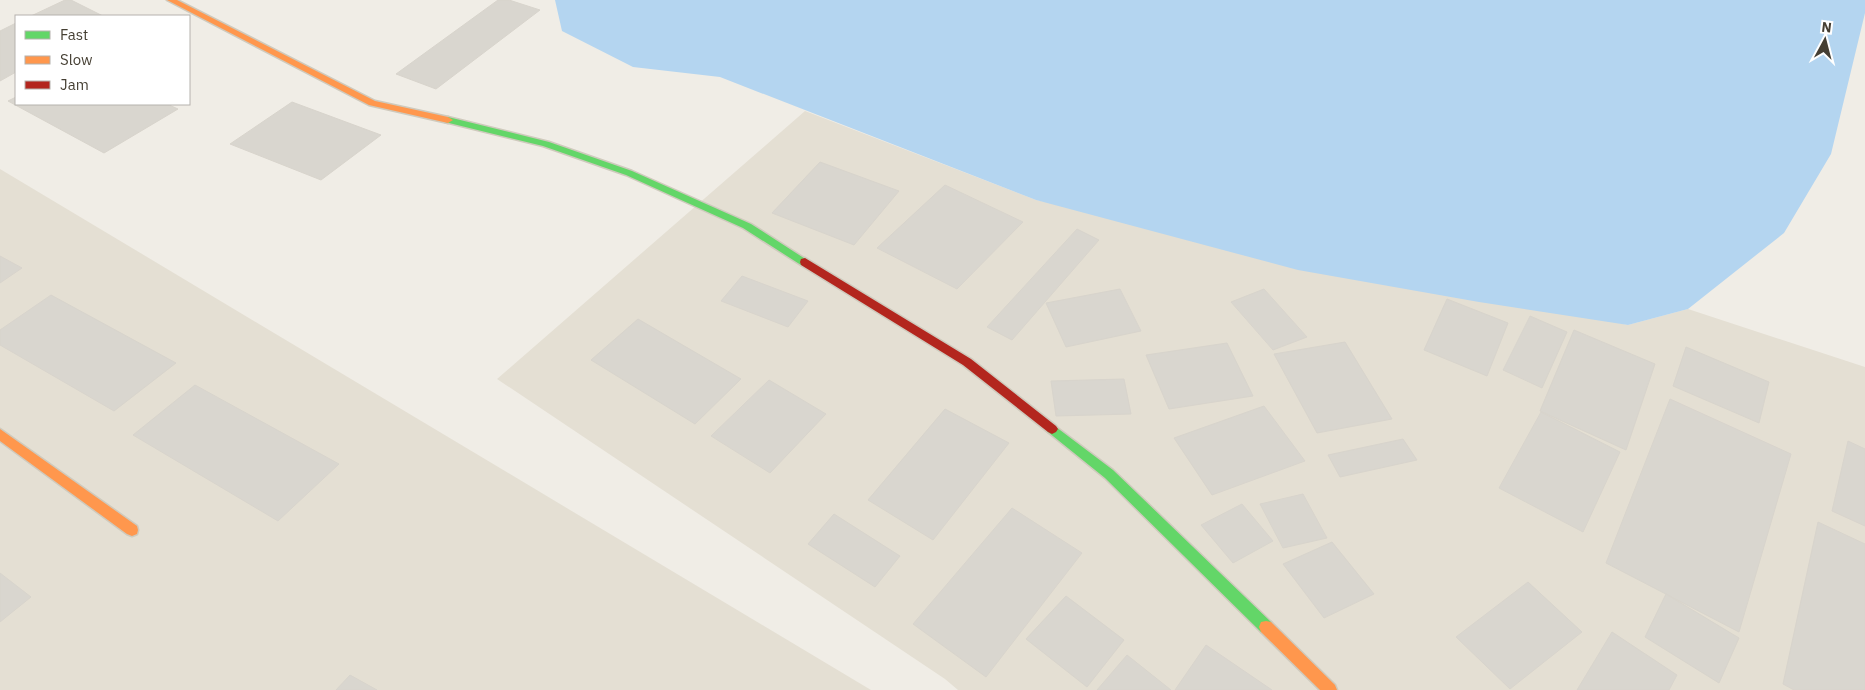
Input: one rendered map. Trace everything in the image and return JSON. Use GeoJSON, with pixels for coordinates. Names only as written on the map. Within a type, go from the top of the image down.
{"type":"FeatureCollection","features":[{"type":"Feature","properties":{"kind":"street"},"geometry":{"type":"LineString","coordinates":[[171,0],[372,103],[546,144],[629,173],[747,226],[966,362],[1109,474],[1330,690]]}},
{"type":"Feature","properties":{"kind":"street"},"geometry":{"type":"LineString","coordinates":[[0,434],[132,530]]}},
{"type":"Feature","properties":{"kind":"shaded area"},"geometry":{"type":"Polygon","coordinates":[[[805,111],[1036,200],[1628,325],[1688,309],[1865,367],[1865,690],[958,690],[945,679],[497,379],[805,111]]]}},
{"type":"Feature","properties":{"kind":"shaded area"},"geometry":{"type":"Polygon","coordinates":[[[0,169],[871,690],[0,690],[0,169]]]}},
{"type":"Feature","properties":{"kind":"water"},"geometry":{"type":"Polygon","coordinates":[[[555,0],[1865,0],[1865,13],[1831,154],[1784,233],[1688,309],[1628,325],[1479,302],[1298,270],[1036,200],[720,77],[633,67],[562,31],[555,0]]]}},
{"type":"Feature","properties":{"kind":"building"},"geometry":{"type":"Polygon","coordinates":[[[65,0],[71,0],[101,15],[33,15],[65,0]]]}},
{"type":"Feature","properties":{"kind":"building"},"geometry":{"type":"Polygon","coordinates":[[[498,0],[509,0],[540,10],[436,89],[396,74],[498,0]]]}},
{"type":"Feature","properties":{"kind":"building"},"geometry":{"type":"Polygon","coordinates":[[[15,24],[15,73],[0,81],[0,31],[15,24]]]}},
{"type":"Feature","properties":{"kind":"building"},"geometry":{"type":"Polygon","coordinates":[[[15,98],[15,105],[8,101],[15,98]]]}},
{"type":"Feature","properties":{"kind":"building"},"geometry":{"type":"Polygon","coordinates":[[[292,102],[381,135],[321,180],[230,144],[292,102]]]}},
{"type":"Feature","properties":{"kind":"building"},"geometry":{"type":"Polygon","coordinates":[[[15,105],[169,105],[178,109],[104,153],[15,105]]]}},
{"type":"Feature","properties":{"kind":"building"},"geometry":{"type":"Polygon","coordinates":[[[820,162],[899,191],[854,245],[772,213],[820,162]]]}},
{"type":"Feature","properties":{"kind":"building"},"geometry":{"type":"Polygon","coordinates":[[[945,185],[1023,222],[957,289],[877,248],[945,185]]]}},
{"type":"Feature","properties":{"kind":"building"},"geometry":{"type":"Polygon","coordinates":[[[1077,229],[1099,240],[1012,340],[987,327],[1077,229]]]}},
{"type":"Feature","properties":{"kind":"building"},"geometry":{"type":"Polygon","coordinates":[[[0,256],[22,268],[0,283],[0,256]]]}},
{"type":"Feature","properties":{"kind":"building"},"geometry":{"type":"Polygon","coordinates":[[[742,276],[808,301],[788,327],[721,301],[742,276]]]}},
{"type":"Feature","properties":{"kind":"building"},"geometry":{"type":"Polygon","coordinates":[[[1120,289],[1141,331],[1066,347],[1046,303],[1120,289]]]}},
{"type":"Feature","properties":{"kind":"building"},"geometry":{"type":"Polygon","coordinates":[[[1264,289],[1307,337],[1273,350],[1231,302],[1264,289]]]}},
{"type":"Feature","properties":{"kind":"building"},"geometry":{"type":"Polygon","coordinates":[[[51,295],[176,363],[114,411],[0,345],[0,330],[51,295]]]}},
{"type":"Feature","properties":{"kind":"building"},"geometry":{"type":"Polygon","coordinates":[[[1447,299],[1508,323],[1487,376],[1424,350],[1447,299]]]}},
{"type":"Feature","properties":{"kind":"building"},"geometry":{"type":"Polygon","coordinates":[[[1530,316],[1567,332],[1542,388],[1503,370],[1530,316]]]}},
{"type":"Feature","properties":{"kind":"building"},"geometry":{"type":"Polygon","coordinates":[[[638,319],[741,379],[695,424],[591,360],[638,319]]]}},
{"type":"Feature","properties":{"kind":"building"},"geometry":{"type":"Polygon","coordinates":[[[1574,330],[1655,364],[1626,450],[1540,411],[1574,330]]]}},
{"type":"Feature","properties":{"kind":"building"},"geometry":{"type":"Polygon","coordinates":[[[1345,342],[1392,419],[1317,433],[1274,354],[1345,342]]]}},
{"type":"Feature","properties":{"kind":"building"},"geometry":{"type":"Polygon","coordinates":[[[1227,343],[1253,396],[1169,409],[1146,355],[1227,343]]]}},
{"type":"Feature","properties":{"kind":"building"},"geometry":{"type":"Polygon","coordinates":[[[1686,347],[1769,382],[1759,423],[1673,386],[1686,347]]]}},
{"type":"Feature","properties":{"kind":"building"},"geometry":{"type":"Polygon","coordinates":[[[1124,379],[1131,414],[1056,416],[1051,381],[1124,379]]]}},
{"type":"Feature","properties":{"kind":"building"},"geometry":{"type":"Polygon","coordinates":[[[769,380],[826,414],[770,473],[711,436],[769,380]]]}},
{"type":"Feature","properties":{"kind":"building"},"geometry":{"type":"Polygon","coordinates":[[[195,385],[339,464],[278,521],[133,435],[195,385]]]}},
{"type":"Feature","properties":{"kind":"building"},"geometry":{"type":"Polygon","coordinates":[[[1670,399],[1791,454],[1739,632],[1606,563],[1670,399]]]}},
{"type":"Feature","properties":{"kind":"building"},"geometry":{"type":"Polygon","coordinates":[[[1264,406],[1305,461],[1212,495],[1174,438],[1264,406]]]}},
{"type":"Feature","properties":{"kind":"building"},"geometry":{"type":"Polygon","coordinates":[[[945,409],[1009,443],[933,540],[868,500],[945,409]]]}},
{"type":"Feature","properties":{"kind":"building"},"geometry":{"type":"Polygon","coordinates":[[[1541,412],[1620,452],[1583,532],[1499,488],[1541,412]]]}},
{"type":"Feature","properties":{"kind":"building"},"geometry":{"type":"Polygon","coordinates":[[[1403,439],[1417,460],[1340,477],[1328,455],[1403,439]]]}},
{"type":"Feature","properties":{"kind":"building"},"geometry":{"type":"Polygon","coordinates":[[[1848,441],[1865,449],[1865,526],[1832,511],[1848,441]]]}},
{"type":"Feature","properties":{"kind":"building"},"geometry":{"type":"Polygon","coordinates":[[[1303,494],[1327,538],[1283,548],[1260,504],[1303,494]]]}},
{"type":"Feature","properties":{"kind":"building"},"geometry":{"type":"Polygon","coordinates":[[[1242,504],[1273,541],[1233,563],[1201,525],[1242,504]]]}},
{"type":"Feature","properties":{"kind":"building"},"geometry":{"type":"Polygon","coordinates":[[[1012,508],[1082,553],[986,677],[913,624],[1012,508]]]}},
{"type":"Feature","properties":{"kind":"building"},"geometry":{"type":"Polygon","coordinates":[[[834,514],[900,556],[875,587],[808,544],[834,514]]]}},
{"type":"Feature","properties":{"kind":"building"},"geometry":{"type":"Polygon","coordinates":[[[1818,522],[1865,544],[1865,690],[1794,690],[1783,684],[1818,522]]]}},
{"type":"Feature","properties":{"kind":"building"},"geometry":{"type":"Polygon","coordinates":[[[1332,542],[1374,594],[1324,618],[1283,564],[1332,542]]]}},
{"type":"Feature","properties":{"kind":"building"},"geometry":{"type":"Polygon","coordinates":[[[0,573],[31,597],[0,622],[0,573]]]}},
{"type":"Feature","properties":{"kind":"building"},"geometry":{"type":"Polygon","coordinates":[[[1528,582],[1582,632],[1510,689],[1456,637],[1528,582]]]}},
{"type":"Feature","properties":{"kind":"building"},"geometry":{"type":"Polygon","coordinates":[[[1666,594],[1739,638],[1719,683],[1645,637],[1666,594]]]}},
{"type":"Feature","properties":{"kind":"building"},"geometry":{"type":"Polygon","coordinates":[[[1066,596],[1124,640],[1087,687],[1026,639],[1066,596]]]}},
{"type":"Feature","properties":{"kind":"building"},"geometry":{"type":"Polygon","coordinates":[[[1612,632],[1677,675],[1669,690],[1577,690],[1612,632]]]}},
{"type":"Feature","properties":{"kind":"building"},"geometry":{"type":"Polygon","coordinates":[[[1206,645],[1272,690],[1175,690],[1206,645]]]}},
{"type":"Feature","properties":{"kind":"building"},"geometry":{"type":"Polygon","coordinates":[[[1127,655],[1171,690],[1097,690],[1127,655]]]}},
{"type":"Feature","properties":{"kind":"building"},"geometry":{"type":"Polygon","coordinates":[[[350,675],[377,690],[336,690],[350,675]]]}},
{"type":"Feature","properties":{"kind":"traffic: fast"},"geometry":{"type":"LineString","coordinates":[[448,120],[546,144],[629,173],[747,226],[805,262]]}},
{"type":"Feature","properties":{"kind":"traffic: fast"},"geometry":{"type":"LineString","coordinates":[[1052,429],[1109,474],[1266,627]]}},
{"type":"Feature","properties":{"kind":"traffic: slow"},"geometry":{"type":"LineString","coordinates":[[171,0],[372,103],[448,120]]}},
{"type":"Feature","properties":{"kind":"traffic: slow"},"geometry":{"type":"LineString","coordinates":[[0,434],[132,530]]}},
{"type":"Feature","properties":{"kind":"traffic: slow"},"geometry":{"type":"LineString","coordinates":[[1266,627],[1330,690]]}},
{"type":"Feature","properties":{"kind":"traffic: jam"},"geometry":{"type":"LineString","coordinates":[[805,262],[967,362],[1052,429]]}}]}
